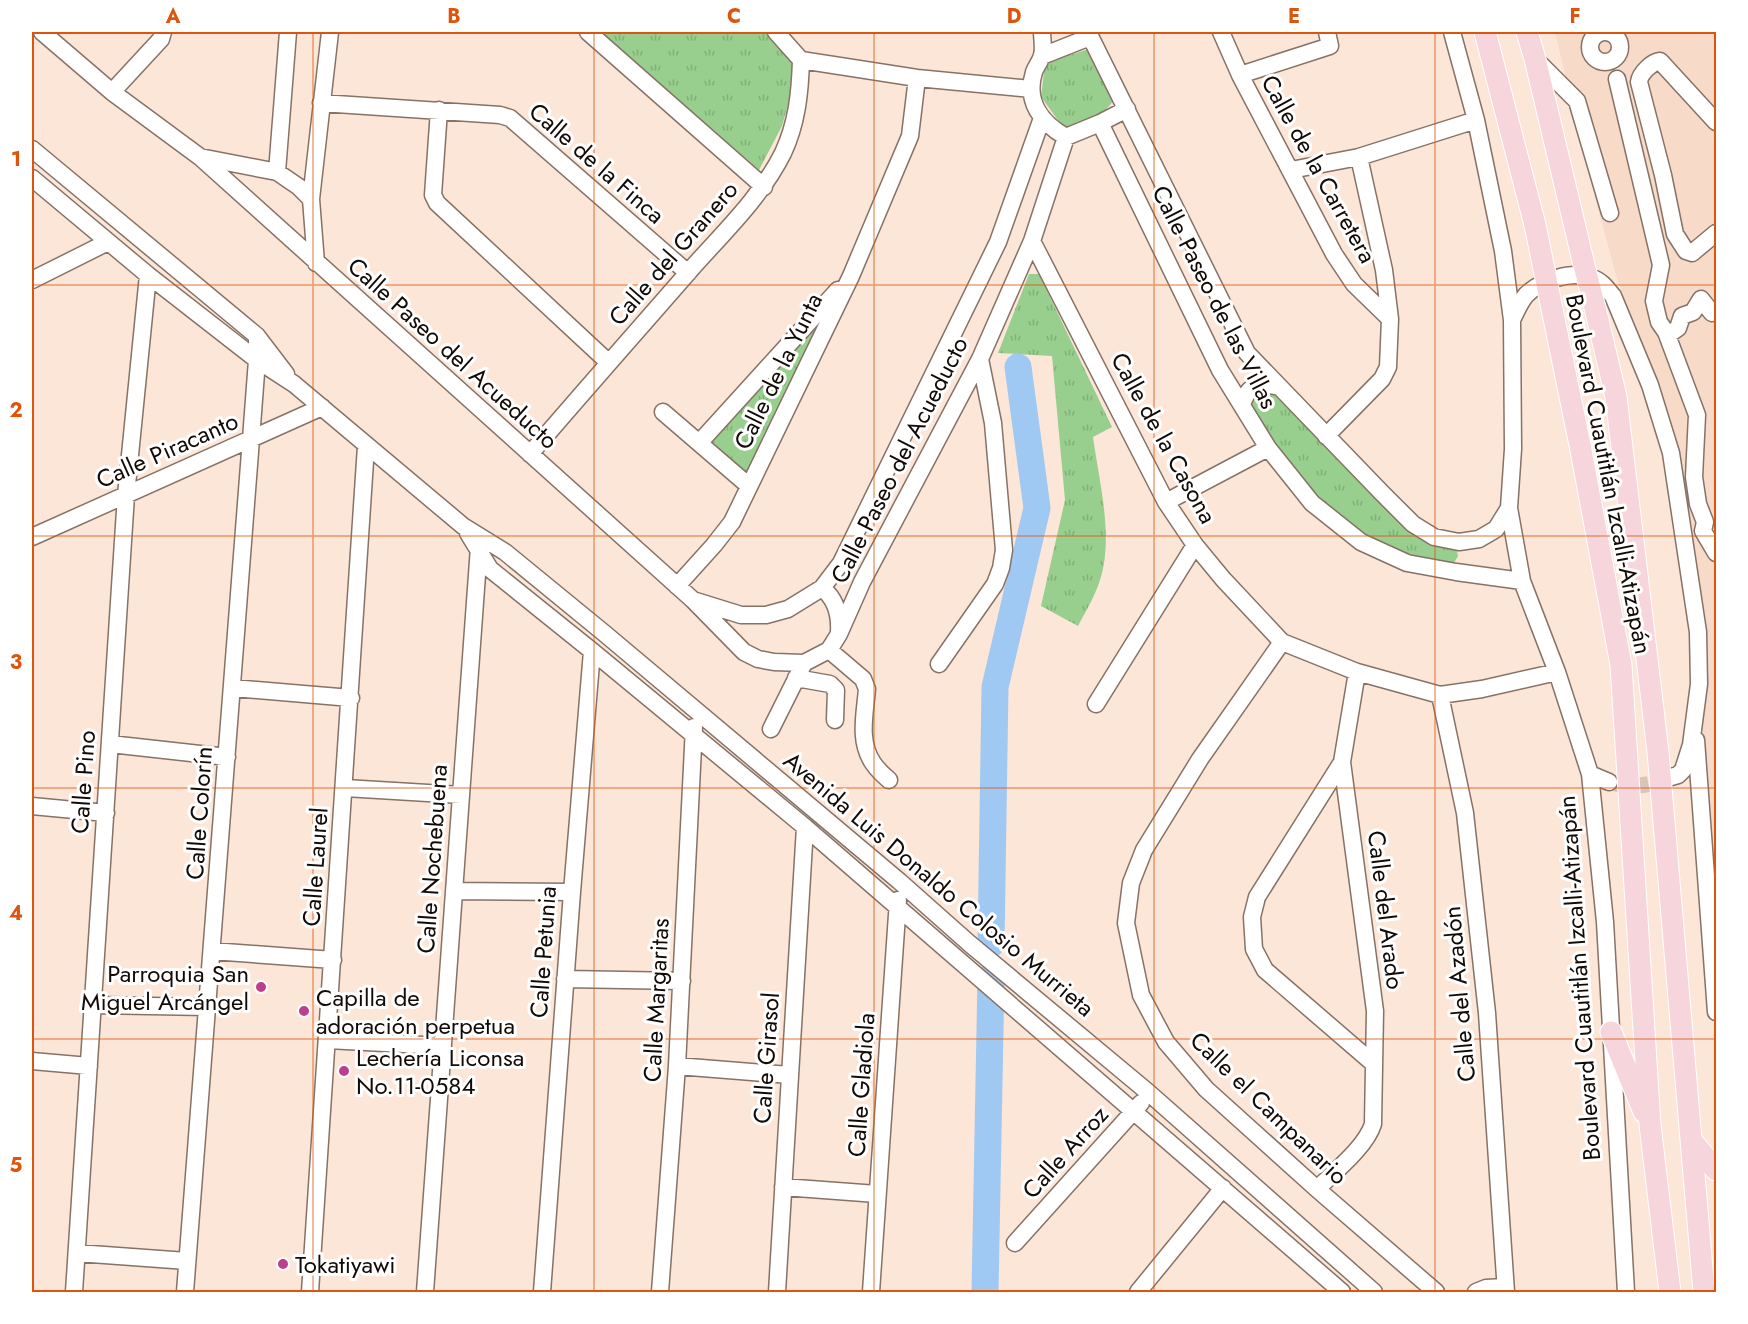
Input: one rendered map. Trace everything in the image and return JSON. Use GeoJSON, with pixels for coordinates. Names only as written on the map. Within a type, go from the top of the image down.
{"type":"FeatureCollection","features":[{"type":"Feature","properties":{"kind":"main road","name":"Boulevard Cuautitlán Izcalli-Atizapán"},"geometry":{"type":"LineString","coordinates":[[1485,32],[1535,225],[1580,445],[1621,664],[1650,1125],[1670,1293]]}},
{"type":"Feature","properties":{"kind":"main road","name":"Boulevard Cuautitlán Izcalli-Atizapán"},"geometry":{"type":"LineString","coordinates":[[1527,32],[1616,398],[1658,752],[1704,1293]]}},
{"type":"Feature","properties":{"kind":"main road"},"geometry":{"type":"LineString","coordinates":[[1603,566],[1609,557],[1618,552],[1625,552],[1631,556],[1636,568]]}},
{"type":"Feature","properties":{"kind":"main road"},"geometry":{"type":"LineString","coordinates":[[1611,1032],[1650,1125]]}},
{"type":"Feature","properties":{"kind":"main road"},"geometry":{"type":"LineString","coordinates":[[1691,1140],[1716,1170]]}},
{"type":"Feature","properties":{"kind":"street","name":"Calle Paseo del Acueducto"},"geometry":{"type":"LineString","coordinates":[[42,32],[112,93],[200,157],[693,600],[744,652],[758,659],[800,670],[829,650],[839,634],[862,582],[980,359],[1032,241],[1066,137]]}},
{"type":"Feature","properties":{"kind":"street"},"geometry":{"type":"LineString","coordinates":[[112,93],[161,39],[163,32]]}},
{"type":"Feature","properties":{"kind":"street"},"geometry":{"type":"LineString","coordinates":[[277,172],[288,32]]}},
{"type":"Feature","properties":{"kind":"street"},"geometry":{"type":"LineString","coordinates":[[311,199],[330,32]]}},
{"type":"Feature","properties":{"kind":"street"},"geometry":{"type":"LineString","coordinates":[[588,32],[764,187]]}},
{"type":"Feature","properties":{"kind":"street"},"geometry":{"type":"LineString","coordinates":[[776,32],[801,60],[917,78],[1031,89]]}},
{"type":"Feature","properties":{"kind":"street"},"geometry":{"type":"LineString","coordinates":[[1042,32],[1042,56],[1035,70],[1031,89],[1034,105],[1053,130],[1066,137],[1127,109]]}},
{"type":"Feature","properties":{"kind":"street","name":"Calle de la Carretera"},"geometry":{"type":"LineString","coordinates":[[1221,32],[1240,75],[1334,254],[1354,284],[1390,319]]}},
{"type":"Feature","properties":{"kind":"street","name":"Boulevard Cuautitlán Izcalli-Atizapán"},"geometry":{"type":"LineString","coordinates":[[1452,32],[1476,120],[1503,251],[1512,320],[1513,448],[1509,508],[1522,581],[1557,672],[1590,774],[1605,922],[1626,1293]]}},
{"type":"Feature","properties":{"kind":"street"},"geometry":{"type":"LineString","coordinates":[[1042,56],[1089,34]]}},
{"type":"Feature","properties":{"kind":"street","name":"Calle Paseo de las Villas"},"geometry":{"type":"LineString","coordinates":[[1089,34],[1247,353],[1413,524],[1434,537],[1459,542]]}},
{"type":"Feature","properties":{"kind":"street"},"geometry":{"type":"LineString","coordinates":[[1240,75],[1329,39]]}},
{"type":"Feature","properties":{"kind":"street"},"geometry":{"type":"LineString","coordinates":[[1535,59],[1577,101],[1610,213]]}},
{"type":"Feature","properties":{"kind":"street","name":"Calle del Granero"},"geometry":{"type":"LineString","coordinates":[[530,454],[608,362],[764,187],[783,153],[796,118],[801,60]]}},
{"type":"Feature","properties":{"kind":"street"},"geometry":{"type":"LineString","coordinates":[[1715,234],[1692,253],[1686,251],[1677,239],[1640,76],[1660,61],[1716,122]]}},
{"type":"Feature","properties":{"kind":"street","name":"Calle de la Yunta"},"geometry":{"type":"LineString","coordinates":[[677,586],[732,522],[851,276],[910,136],[917,78]]}},
{"type":"Feature","properties":{"kind":"street"},"geometry":{"type":"LineString","coordinates":[[1617,79],[1661,266],[1654,301],[1659,322],[1666,332],[1697,415],[1694,477],[1698,504],[1705,522],[1703,531],[1716,553]]}},
{"type":"Feature","properties":{"kind":"street","name":"Calle de la Finca"},"geometry":{"type":"LineString","coordinates":[[321,103],[439,110],[501,115],[510,118],[688,273]]}},
{"type":"Feature","properties":{"kind":"street"},"geometry":{"type":"LineString","coordinates":[[439,110],[433,195],[437,203],[608,362]]}},
{"type":"Feature","properties":{"kind":"street","name":"Calle Paseo del Acueducto"},"geometry":{"type":"LineString","coordinates":[[693,600],[741,615],[766,615],[788,609],[822,588],[841,563],[998,243],[1042,118]]}},
{"type":"Feature","properties":{"kind":"street"},"geometry":{"type":"LineString","coordinates":[[1291,170],[1359,157],[1476,120]]}},
{"type":"Feature","properties":{"kind":"street","name":"Calle Paseo de las Villas"},"geometry":{"type":"LineString","coordinates":[[1100,123],[1220,370],[1268,448],[1312,503],[1361,542],[1407,563],[1522,581]]}},
{"type":"Feature","properties":{"kind":"street","name":"Avenida Luis Donaldo Colosio Murrieta"},"geometry":{"type":"LineString","coordinates":[[32,149],[256,336],[294,384]]}},
{"type":"Feature","properties":{"kind":"street","name":"Calle Paseo del Acueducto"},"geometry":{"type":"LineString","coordinates":[[200,157],[277,172],[299,187],[311,199],[316,263]]}},
{"type":"Feature","properties":{"kind":"street","name":"Calle de la Carretera"},"geometry":{"type":"LineString","coordinates":[[1326,436],[1382,379],[1388,367],[1390,319],[1384,270],[1359,157]]}},
{"type":"Feature","properties":{"kind":"street","name":"Avenida Luis Donaldo Colosio Murrieta"},"geometry":{"type":"LineString","coordinates":[[32,178],[148,275],[257,360],[294,384],[463,526],[479,543],[490,569],[805,827],[1223,1188],[1323,1286],[1342,1293]]}},
{"type":"Feature","properties":{"kind":"street","name":"Calle de la Casona"},"geometry":{"type":"LineString","coordinates":[[1032,241],[1166,502],[1195,545],[1223,579],[1282,642],[1357,672],[1440,695],[1482,689],[1557,672]]}},
{"type":"Feature","properties":{"kind":"street"},"geometry":{"type":"LineString","coordinates":[[32,280],[108,242]]}},
{"type":"Feature","properties":{"kind":"street"},"geometry":{"type":"LineString","coordinates":[[1512,320],[1526,296],[1542,283],[1572,274],[1591,277],[1604,285],[1613,296],[1650,386],[1671,453],[1698,632],[1700,684],[1691,746],[1683,770],[1671,777]]}},
{"type":"Feature","properties":{"kind":"street","name":"Calle Pino"},"geometry":{"type":"LineString","coordinates":[[74,1293],[126,495],[148,275]]}},
{"type":"Feature","properties":{"kind":"street","name":"Calle de la Yunta"},"geometry":{"type":"LineString","coordinates":[[700,442],[851,276]]}},
{"type":"Feature","properties":{"kind":"street"},"geometry":{"type":"LineString","coordinates":[[1666,332],[1668,335],[1677,330],[1682,316],[1693,312],[1701,299],[1715,313]]}},
{"type":"Feature","properties":{"kind":"street","name":"Calle Colorín"},"geometry":{"type":"LineString","coordinates":[[185,1293],[252,439],[257,360],[256,336]]}},
{"type":"Feature","properties":{"kind":"street"},"geometry":{"type":"LineString","coordinates":[[939,664],[995,584],[1004,550],[993,423],[980,359]]}},
{"type":"Feature","properties":{"kind":"street"},"geometry":{"type":"LineString","coordinates":[[1242,406],[1247,393],[1258,386],[1264,384],[1280,387]]}},
{"type":"Feature","properties":{"kind":"street","name":"Calle Piracanto"},"geometry":{"type":"LineString","coordinates":[[32,537],[322,407]]}},
{"type":"Feature","properties":{"kind":"street","name":"Calle de la Yunta"},"geometry":{"type":"LineString","coordinates":[[663,412],[749,486]]}},
{"type":"Feature","properties":{"kind":"street","name":"Calle Laurel"},"geometry":{"type":"LineString","coordinates":[[310,1293],[366,446]]}},
{"type":"Feature","properties":{"kind":"street"},"geometry":{"type":"LineString","coordinates":[[1166,502],[1268,448]]}},
{"type":"Feature","properties":{"kind":"street"},"geometry":{"type":"LineString","coordinates":[[1455,572],[1463,556],[1459,542],[1479,538],[1496,529],[1509,508]]}},
{"type":"Feature","properties":{"kind":"street","name":"Avenida Luis Donaldo Colosio Murrieta"},"geometry":{"type":"LineString","coordinates":[[479,543],[505,552],[695,709],[970,944],[1149,1093],[1374,1293]]}},
{"type":"Feature","properties":{"kind":"street","name":"Calle Nochebuena"},"geometry":{"type":"LineString","coordinates":[[425,1293],[479,543]]}},
{"type":"Feature","properties":{"kind":"street"},"geometry":{"type":"LineString","coordinates":[[1096,704],[1195,545]]}},
{"type":"Feature","properties":{"kind":"street"},"geometry":{"type":"LineString","coordinates":[[822,588],[828,593],[836,607],[840,619],[839,634]]}},
{"type":"Feature","properties":{"kind":"street","name":"Calle el Campanario"},"geometry":{"type":"LineString","coordinates":[[1282,642],[1200,759],[1144,850],[1131,883],[1126,923],[1141,995],[1166,1042],[1206,1089],[1436,1293]]}},
{"type":"Feature","properties":{"kind":"street"},"geometry":{"type":"LineString","coordinates":[[829,650],[866,683],[863,738],[866,751],[873,764],[889,780]]}},
{"type":"Feature","properties":{"kind":"street","name":"Calle Petunia"},"geometry":{"type":"LineString","coordinates":[[542,1293],[592,651]]}},
{"type":"Feature","properties":{"kind":"street"},"geometry":{"type":"LineString","coordinates":[[771,729],[800,670],[834,686],[836,690],[835,720]]}},
{"type":"Feature","properties":{"kind":"street","name":"Calle del Arado"},"geometry":{"type":"LineString","coordinates":[[1317,1189],[1363,1144],[1370,1135],[1373,1124],[1375,1011],[1342,762],[1357,672]]}},
{"type":"Feature","properties":{"kind":"street"},"geometry":{"type":"LineString","coordinates":[[233,688],[351,698]]}},
{"type":"Feature","properties":{"kind":"street","name":"Calle del Azadón"},"geometry":{"type":"LineString","coordinates":[[1440,695],[1465,813],[1486,1001],[1505,1290]]}},
{"type":"Feature","properties":{"kind":"street","name":"Calle Margaritas"},"geometry":{"type":"LineString","coordinates":[[660,1293],[677,1066],[695,709]]}},
{"type":"Feature","properties":{"kind":"street"},"geometry":{"type":"LineString","coordinates":[[1694,718],[1716,1012]]}},
{"type":"Feature","properties":{"kind":"street"},"geometry":{"type":"LineString","coordinates":[[110,744],[227,757]]}},
{"type":"Feature","properties":{"kind":"street","name":"Calle del Arado"},"geometry":{"type":"LineString","coordinates":[[1342,762],[1257,897],[1252,916],[1254,949],[1265,970],[1374,1064]]}},
{"type":"Feature","properties":{"kind":"street"},"geometry":{"type":"LineString","coordinates":[[1590,774],[1609,782]]}},
{"type":"Feature","properties":{"kind":"street"},"geometry":{"type":"LineString","coordinates":[[345,788],[461,795]]}},
{"type":"Feature","properties":{"kind":"street"},"geometry":{"type":"LineString","coordinates":[[32,806],[105,813]]}},
{"type":"Feature","properties":{"kind":"street","name":"Calle Girasol"},"geometry":{"type":"LineString","coordinates":[[777,1293],[805,827]]}},
{"type":"Feature","properties":{"kind":"street","name":"Calle Gladiola"},"geometry":{"type":"LineString","coordinates":[[871,1293],[899,881]]}},
{"type":"Feature","properties":{"kind":"street"},"geometry":{"type":"LineString","coordinates":[[454,891],[572,892]]}},
{"type":"Feature","properties":{"kind":"street"},"geometry":{"type":"LineString","coordinates":[[960,963],[970,944]]}},
{"type":"Feature","properties":{"kind":"street"},"geometry":{"type":"LineString","coordinates":[[212,951],[333,960]]}},
{"type":"Feature","properties":{"kind":"street"},"geometry":{"type":"LineString","coordinates":[[565,979],[682,981]]}},
{"type":"Feature","properties":{"kind":"street"},"geometry":{"type":"LineString","coordinates":[[93,1005],[207,1007]]}},
{"type":"Feature","properties":{"kind":"street"},"geometry":{"type":"LineString","coordinates":[[327,1040],[443,1046]]}},
{"type":"Feature","properties":{"kind":"street"},"geometry":{"type":"LineString","coordinates":[[32,1061],[89,1066]]}},
{"type":"Feature","properties":{"kind":"street"},"geometry":{"type":"LineString","coordinates":[[677,1066],[789,1075]]}},
{"type":"Feature","properties":{"kind":"street","name":"Calle Arroz"},"geometry":{"type":"LineString","coordinates":[[1015,1243],[1149,1093]]}},
{"type":"Feature","properties":{"kind":"street"},"geometry":{"type":"LineString","coordinates":[[783,1187],[877,1194]]}},
{"type":"Feature","properties":{"kind":"street"},"geometry":{"type":"LineString","coordinates":[[1138,1293],[1223,1188]]}},
{"type":"Feature","properties":{"kind":"street"},"geometry":{"type":"LineString","coordinates":[[77,1252],[187,1261]]}},
{"type":"Feature","properties":{"kind":"street"},"geometry":{"type":"LineString","coordinates":[[1323,1286],[1340,1262]]}},
{"type":"Feature","properties":{"kind":"street"},"geometry":{"type":"LineString","coordinates":[[1476,1293],[1486,1288],[1505,1290]]}},
{"type":"Feature","properties":{"kind":"shaded area"},"geometry":{"type":"Polygon","coordinates":[[[1555,32],[1716,32],[1716,882],[1703,739],[1700,629],[1693,566],[1632,323],[1616,275],[1591,182],[1555,32]]]}},
{"type":"Feature","properties":{"kind":"green space"},"geometry":{"type":"Polygon","coordinates":[[[600,32],[769,32],[797,62],[782,126],[759,170],[600,32]]]}},
{"type":"Feature","properties":{"kind":"green space"},"geometry":{"type":"Polygon","coordinates":[[[1092,48],[1117,95],[1101,114],[1087,122],[1063,127],[1041,97],[1045,63],[1092,48]]]}},
{"type":"Feature","properties":{"kind":"green space"},"geometry":{"type":"Polygon","coordinates":[[[1029,274],[1039,274],[1112,427],[1093,437],[1104,509],[1106,546],[1100,580],[1078,626],[1041,606],[1065,500],[1052,356],[998,353],[1029,274]]]}},
{"type":"Feature","properties":{"kind":"green space"},"geometry":{"type":"Polygon","coordinates":[[[838,295],[748,480],[704,441],[838,295]]]}},
{"type":"Feature","properties":{"kind":"green space"},"geometry":{"type":"Polygon","coordinates":[[[1278,391],[1405,524],[1456,546],[1458,556],[1453,565],[1407,559],[1363,539],[1309,494],[1269,441],[1250,404],[1257,393],[1278,391]]]}},
{"type":"Feature","properties":{"kind":"waterway"},"geometry":{"type":"LineString","coordinates":[[991,944],[995,687],[1037,508],[1018,367]]}},
{"type":"Feature","properties":{"kind":"waterway"},"geometry":{"type":"LineString","coordinates":[[985,1292],[991,977]]}},
{"type":"Feature","properties":{"kind":"tunnel"},"geometry":{"type":"LineString","coordinates":[[1609,782],[1640,785],[1670,778]]}},
{"type":"Feature","properties":{"kind":"place","name":"Parroquia San Miguel Arcángel"},"geometry":{"type":"Point","coordinates":[261,987]}},
{"type":"Feature","properties":{"kind":"place","name":"Capilla de adoración perpetua"},"geometry":{"type":"Point","coordinates":[304,1011]}},
{"type":"Feature","properties":{"kind":"place","name":"Lechería Liconsa No.11-0584"},"geometry":{"type":"Point","coordinates":[344,1071]}},
{"type":"Feature","properties":{"kind":"place","name":"Tokatiyawi"},"geometry":{"type":"Point","coordinates":[283,1264]}}]}
